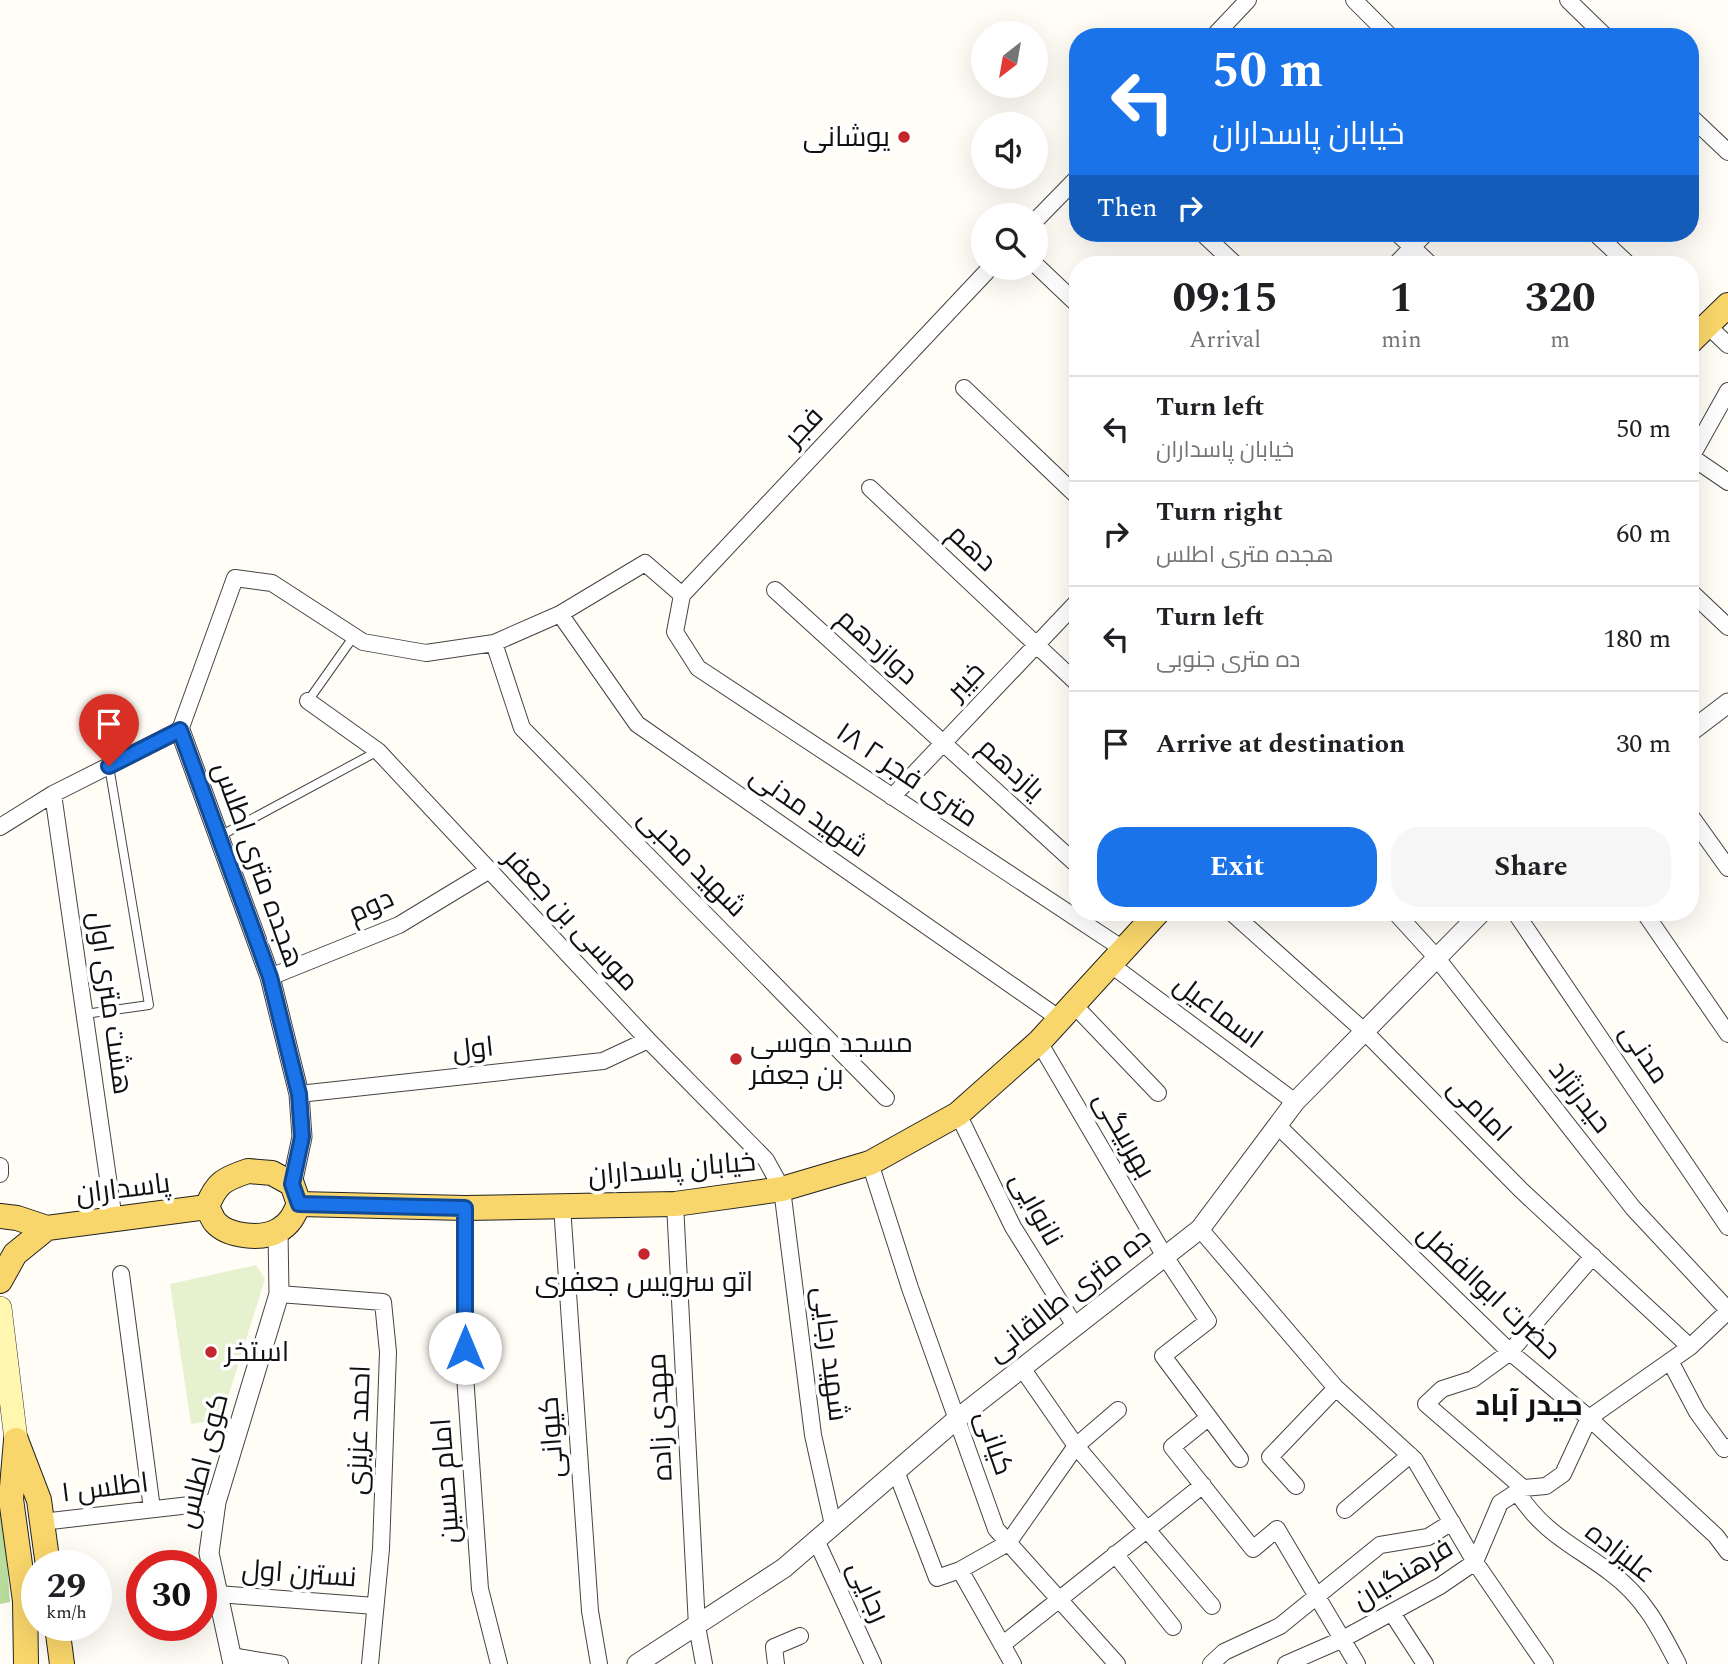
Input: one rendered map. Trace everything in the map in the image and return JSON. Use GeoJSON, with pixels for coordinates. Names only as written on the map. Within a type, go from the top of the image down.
{"type":"FeatureCollection","features":[{"type":"Feature","properties":{"kind":"main road"},"geometry":{"type":"LineString","coordinates":[[1699,334],[1728,304]]}},
{"type":"Feature","properties":{"kind":"main road","name":"خیابان پاسداران"},"geometry":{"type":"LineString","coordinates":[[295,1194],[465,1208],[675,1204],[782,1189],[870,1163],[958,1114],[1039,1042],[1150,921]]}},
{"type":"Feature","properties":{"kind":"main road"},"geometry":{"type":"LineString","coordinates":[[248,1171],[272,1173],[295,1194],[292,1219],[278,1231],[254,1236],[232,1233],[216,1223],[207,1207],[212,1192],[226,1178],[248,1171]]}},
{"type":"Feature","properties":{"kind":"main road","name":"پاسداران"},"geometry":{"type":"LineString","coordinates":[[0,1216],[17,1218],[47,1228],[207,1207]]}},
{"type":"Feature","properties":{"kind":"main road","name":"پاسداران"},"geometry":{"type":"LineString","coordinates":[[0,1282],[15,1254],[47,1228]]}},
{"type":"Feature","properties":{"kind":"main road"},"geometry":{"type":"LineString","coordinates":[[0,1308],[16,1440],[11,1499],[24,1601],[26,1664]]}},
{"type":"Feature","properties":{"kind":"main road"},"geometry":{"type":"LineString","coordinates":[[16,1440],[39,1500],[46,1550]]}},
{"type":"Feature","properties":{"kind":"main road"},"geometry":{"type":"LineString","coordinates":[[59,1641],[62,1664]]}},
{"type":"Feature","properties":{"kind":"street"},"geometry":{"type":"LineString","coordinates":[[1222,28],[1248,0]]}},
{"type":"Feature","properties":{"kind":"street"},"geometry":{"type":"LineString","coordinates":[[1354,0],[1382,28]]}},
{"type":"Feature","properties":{"kind":"street"},"geometry":{"type":"LineString","coordinates":[[1568,0],[1597,28]]}},
{"type":"Feature","properties":{"kind":"street"},"geometry":{"type":"LineString","coordinates":[[1699,125],[1728,152]]}},
{"type":"Feature","properties":{"kind":"street"},"geometry":{"type":"LineString","coordinates":[[1048,208],[1069,186]]}},
{"type":"Feature","properties":{"kind":"street"},"geometry":{"type":"LineString","coordinates":[[1212,242],[1226,256]]}},
{"type":"Feature","properties":{"kind":"street"},"geometry":{"type":"LineString","coordinates":[[1407,242],[1422,256]]}},
{"type":"Feature","properties":{"kind":"street"},"geometry":{"type":"LineString","coordinates":[[1404,256],[1417,242]]}},
{"type":"Feature","properties":{"kind":"street"},"geometry":{"type":"LineString","coordinates":[[1605,242],[1620,256]]}},
{"type":"Feature","properties":{"kind":"street"},"geometry":{"type":"LineString","coordinates":[[1048,276],[1069,296]]}},
{"type":"Feature","properties":{"kind":"street","name":"فجر"},"geometry":{"type":"LineString","coordinates":[[682,594],[979,280]]}},
{"type":"Feature","properties":{"kind":"street"},"geometry":{"type":"LineString","coordinates":[[1699,334],[1728,345]]}},
{"type":"Feature","properties":{"kind":"street"},"geometry":{"type":"LineString","coordinates":[[964,388],[1069,489]]}},
{"type":"Feature","properties":{"kind":"street"},"geometry":{"type":"LineString","coordinates":[[1699,444],[1728,391]]}},
{"type":"Feature","properties":{"kind":"street"},"geometry":{"type":"LineString","coordinates":[[1699,463],[1728,482]]}},
{"type":"Feature","properties":{"kind":"street","name":"دهم"},"geometry":{"type":"LineString","coordinates":[[870,488],[1069,675]]}},
{"type":"Feature","properties":{"kind":"street"},"geometry":{"type":"LineString","coordinates":[[0,827],[53,794],[180,730],[235,578],[272,583],[363,642],[426,653],[494,643],[560,614],[645,563],[682,594]]}},
{"type":"Feature","properties":{"kind":"street","name":"دوازدهم"},"geometry":{"type":"LineString","coordinates":[[775,590],[943,743]]}},
{"type":"Feature","properties":{"kind":"street","name":"۱۸ متری فجر ۲"},"geometry":{"type":"LineString","coordinates":[[682,594],[675,632],[698,668],[892,797],[1117,957]]}},
{"type":"Feature","properties":{"kind":"street"},"geometry":{"type":"LineString","coordinates":[[1699,600],[1728,627]]}},
{"type":"Feature","properties":{"kind":"street","name":"خیبر"},"geometry":{"type":"LineString","coordinates":[[892,797],[1069,611]]}},
{"type":"Feature","properties":{"kind":"street","name":"شهید مدنی"},"geometry":{"type":"LineString","coordinates":[[560,614],[636,724],[1067,1012],[1158,1093]]}},
{"type":"Feature","properties":{"kind":"street","name":"شهید محبی"},"geometry":{"type":"LineString","coordinates":[[494,643],[522,728],[886,1098]]}},
{"type":"Feature","properties":{"kind":"street","name":"موسی بن جعفر"},"geometry":{"type":"LineString","coordinates":[[308,701],[378,751],[648,1040],[766,1160],[782,1189]]}},
{"type":"Feature","properties":{"kind":"street"},"geometry":{"type":"LineString","coordinates":[[1699,725],[1728,703]]}},
{"type":"Feature","properties":{"kind":"street","name":"هجده متری اطلس"},"geometry":{"type":"LineString","coordinates":[[180,730],[270,977],[299,1094],[302,1137],[295,1194]]}},
{"type":"Feature","properties":{"kind":"street","name":"یازدهم"},"geometry":{"type":"LineString","coordinates":[[943,743],[1069,857]]}},
{"type":"Feature","properties":{"kind":"street","name":"هشت متری اول"},"geometry":{"type":"LineString","coordinates":[[53,794],[114,1220]]}},
{"type":"Feature","properties":{"kind":"street"},"geometry":{"type":"LineString","coordinates":[[1699,828],[1728,868]]}},
{"type":"Feature","properties":{"kind":"street","name":"دوم"},"geometry":{"type":"LineString","coordinates":[[270,977],[399,925],[488,871]]}},
{"type":"Feature","properties":{"kind":"street","name":"امامی"},"geometry":{"type":"LineString","coordinates":[[1241,921],[1364,1031],[1521,1190],[1690,1347]]}},
{"type":"Feature","properties":{"kind":"street","name":"حیدرنژاد"},"geometry":{"type":"LineString","coordinates":[[1403,921],[1436,957],[1633,1208],[1728,1311]]}},
{"type":"Feature","properties":{"kind":"street","name":"ده متری طالقانی"},"geometry":{"type":"LineString","coordinates":[[637,1664],[784,1568],[958,1418],[1200,1228],[1295,1102],[1473,921]]}},
{"type":"Feature","properties":{"kind":"street","name":"مدنی"},"geometry":{"type":"LineString","coordinates":[[1521,921],[1728,1227]]}},
{"type":"Feature","properties":{"kind":"street"},"geometry":{"type":"LineString","coordinates":[[1650,921],[1728,1034]]}},
{"type":"Feature","properties":{"kind":"street","name":"اسماعیل"},"geometry":{"type":"LineString","coordinates":[[1117,957],[1295,1102]]}},
{"type":"Feature","properties":{"kind":"street","name":"اول"},"geometry":{"type":"LineString","coordinates":[[299,1094],[603,1061],[648,1040]]}},
{"type":"Feature","properties":{"kind":"street","name":"بهربیگی"},"geometry":{"type":"LineString","coordinates":[[1039,1042],[1164,1255],[1208,1321],[1163,1356],[1208,1418]]}},
{"type":"Feature","properties":{"kind":"street","name":"نانوایی"},"geometry":{"type":"LineString","coordinates":[[958,1114],[1013,1227],[1075,1326]]}},
{"type":"Feature","properties":{"kind":"street","name":"حضرت ابوالفضل"},"geometry":{"type":"LineString","coordinates":[[1277,1125],[1510,1352],[1589,1418],[1716,1536],[1728,1552]]}},
{"type":"Feature","properties":{"kind":"street","name":"کیانی"},"geometry":{"type":"LineString","coordinates":[[870,1163],[910,1288],[996,1529],[1116,1664]]}},
{"type":"Feature","properties":{"kind":"street"},"geometry":{"type":"LineString","coordinates":[[0,1166],[0,1174]]}},
{"type":"Feature","properties":{"kind":"street","name":"شهید رجایی"},"geometry":{"type":"LineString","coordinates":[[782,1189],[813,1435],[833,1525]]}},
{"type":"Feature","properties":{"kind":"street","name":"مهدی زاده"},"geometry":{"type":"LineString","coordinates":[[675,1204],[697,1626],[704,1664]]}},
{"type":"Feature","properties":{"kind":"street","name":"کیوانی"},"geometry":{"type":"LineString","coordinates":[[562,1206],[590,1611],[599,1664]]}},
{"type":"Feature","properties":{"kind":"street","name":"امام حسین"},"geometry":{"type":"LineString","coordinates":[[465,1208],[465,1375],[479,1576],[499,1664]]}},
{"type":"Feature","properties":{"kind":"street"},"geometry":{"type":"LineString","coordinates":[[1200,1228],[1336,1388],[1415,1460],[1475,1562],[1545,1664]]}},
{"type":"Feature","properties":{"kind":"street","name":"کوی اطلس"},"geometry":{"type":"LineString","coordinates":[[232,1660],[209,1553],[216,1502],[279,1294],[278,1231]]}},
{"type":"Feature","properties":{"kind":"street"},"geometry":{"type":"LineString","coordinates":[[1510,1352],[1593,1256]]}},
{"type":"Feature","properties":{"kind":"street"},"geometry":{"type":"LineString","coordinates":[[121,1274],[152,1509]]}},
{"type":"Feature","properties":{"kind":"street","name":"احمد عزیزی"},"geometry":{"type":"LineString","coordinates":[[279,1294],[383,1302],[388,1352],[381,1549],[370,1664]]}},
{"type":"Feature","properties":{"kind":"street"},"geometry":{"type":"LineString","coordinates":[[1520,1490],[1546,1486],[1563,1474],[1589,1418],[1690,1347],[1728,1311]]}},
{"type":"Feature","properties":{"kind":"street","name":"علیزاده"},"geometry":{"type":"LineString","coordinates":[[1510,1352],[1473,1379],[1442,1389],[1426,1404],[1520,1490],[1526,1506],[1558,1538],[1613,1574],[1652,1614],[1678,1664]]}},
{"type":"Feature","properties":{"kind":"street"},"geometry":{"type":"LineString","coordinates":[[1670,1361],[1697,1412],[1724,1449],[1728,1447]]}},
{"type":"Feature","properties":{"kind":"street"},"geometry":{"type":"LineString","coordinates":[[1022,1368],[1076,1446],[1212,1606]]}},
{"type":"Feature","properties":{"kind":"street"},"geometry":{"type":"LineString","coordinates":[[1296,1486],[1270,1457],[1336,1388]]}},
{"type":"Feature","properties":{"kind":"street"},"geometry":{"type":"LineString","coordinates":[[896,1471],[937,1578],[960,1570],[1008,1543],[1076,1446],[1118,1410]]}},
{"type":"Feature","properties":{"kind":"street"},"geometry":{"type":"LineString","coordinates":[[1240,1459],[1208,1418],[1172,1447],[1252,1549],[1277,1529],[1357,1664]]}},
{"type":"Feature","properties":{"kind":"street"},"geometry":{"type":"LineString","coordinates":[[1345,1510],[1410,1455]]}},
{"type":"Feature","properties":{"kind":"street"},"geometry":{"type":"LineString","coordinates":[[1002,1645],[1202,1485]]}},
{"type":"Feature","properties":{"kind":"street","name":"فرهنگیان"},"geometry":{"type":"LineString","coordinates":[[1286,1664],[1341,1640],[1392,1613],[1440,1586],[1475,1562],[1500,1503],[1520,1490]]}},
{"type":"Feature","properties":{"kind":"street","name":"اطلس ۱"},"geometry":{"type":"LineString","coordinates":[[42,1522],[216,1502]]}},
{"type":"Feature","properties":{"kind":"street"},"geometry":{"type":"LineString","coordinates":[[1211,1664],[1224,1652],[1280,1626],[1380,1545],[1428,1537],[1452,1522]]}},
{"type":"Feature","properties":{"kind":"street","name":"رجایی"},"geometry":{"type":"LineString","coordinates":[[817,1540],[873,1664]]}},
{"type":"Feature","properties":{"kind":"street"},"geometry":{"type":"LineString","coordinates":[[1115,1554],[1174,1627]]}},
{"type":"Feature","properties":{"kind":"street"},"geometry":{"type":"LineString","coordinates":[[960,1570],[1013,1664]]}},
{"type":"Feature","properties":{"kind":"street","name":"نسترن اول"},"geometry":{"type":"LineString","coordinates":[[218,1594],[375,1606]]}},
{"type":"Feature","properties":{"kind":"street"},"geometry":{"type":"LineString","coordinates":[[1392,1613],[1425,1664]]}},
{"type":"Feature","properties":{"kind":"street"},"geometry":{"type":"LineString","coordinates":[[776,1664],[774,1647],[800,1636]]}},
{"type":"Feature","properties":{"kind":"street"},"geometry":{"type":"LineString","coordinates":[[232,1660],[280,1664]]}},
{"type":"Feature","properties":{"kind":"lane"},"geometry":{"type":"LineString","coordinates":[[308,701],[354,636]]}},
{"type":"Feature","properties":{"kind":"lane"},"geometry":{"type":"LineString","coordinates":[[219,837],[378,751]]}},
{"type":"Feature","properties":{"kind":"lane"},"geometry":{"type":"LineString","coordinates":[[85,1014],[149,1005],[109,766]]}},
{"type":"Feature","properties":{"kind":"green space","name":"استخر"},"geometry":{"type":"Polygon","coordinates":[[[256,1265],[265,1279],[221,1420],[191,1424],[170,1284],[256,1265]]]}},
{"type":"Feature","properties":{"kind":"green space"},"geometry":{"type":"Polygon","coordinates":[[[0,1470],[10,1602],[0,1604],[0,1470]]]}},
{"type":"Feature","properties":{"kind":"place","name":"یوشانی"},"geometry":{"type":"Point","coordinates":[904,137]}},
{"type":"Feature","properties":{"kind":"place","name":"مسجد موسی بن جعفر"},"geometry":{"type":"Point","coordinates":[736,1059]}},
{"type":"Feature","properties":{"kind":"place","name":"اتو سرویس جعفری"},"geometry":{"type":"Point","coordinates":[644,1254]}},
{"type":"Feature","properties":{"kind":"place","name":"استخر"},"geometry":{"type":"Point","coordinates":[211,1352]}},
{"type":"Feature","properties":{"kind":"district","name":"حیدر آباد"},"geometry":{"type":"Point","coordinates":[1529,1406]}},
{"type":"Feature","properties":{"kind":"route"},"geometry":{"type":"LineString","coordinates":[[109,766],[180,730],[270,977],[299,1094],[302,1137],[292,1184],[299,1204],[465,1208],[465,1348]]}}]}
